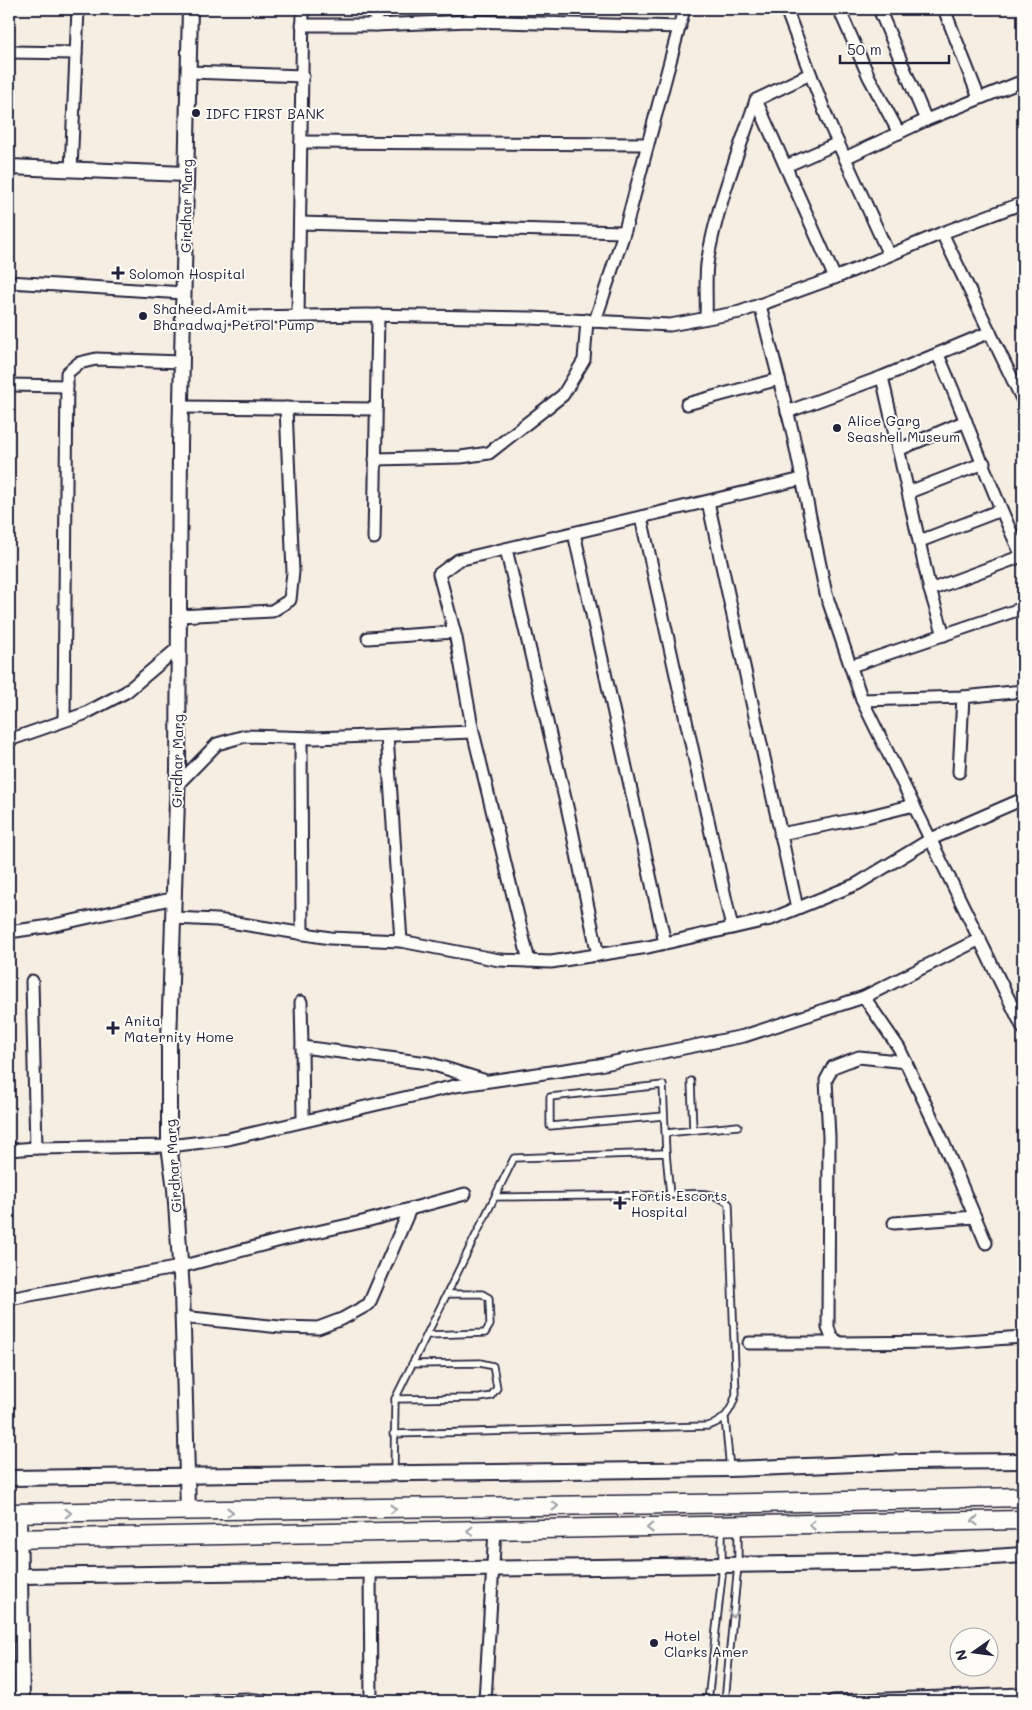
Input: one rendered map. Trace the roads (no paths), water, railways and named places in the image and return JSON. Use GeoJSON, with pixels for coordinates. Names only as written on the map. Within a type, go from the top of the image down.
{"type":"FeatureCollection","features":[{"type":"Feature","properties":{"kind":"main road"},"geometry":{"type":"LineString","coordinates":[[14,1513],[188,1512],[1023,1496]]}},
{"type":"Feature","properties":{"kind":"main road"},"geometry":{"type":"LineString","coordinates":[[14,1539],[1023,1520]]}},
{"type":"Feature","properties":{"kind":"street"},"geometry":{"type":"LineString","coordinates":[[70,170],[78,9]]}},
{"type":"Feature","properties":{"kind":"street","name":"Girdhar Marg"},"geometry":{"type":"LineString","coordinates":[[188,1512],[180,1267],[175,1189],[169,1146],[178,777],[181,407],[190,9]]}},
{"type":"Feature","properties":{"kind":"street"},"geometry":{"type":"LineString","coordinates":[[298,316],[303,76],[302,9]]}},
{"type":"Feature","properties":{"kind":"street"},"geometry":{"type":"LineString","coordinates":[[376,9],[376,25]]}},
{"type":"Feature","properties":{"kind":"street"},"geometry":{"type":"LineString","coordinates":[[469,9],[469,21]]}},
{"type":"Feature","properties":{"kind":"street"},"geometry":{"type":"LineString","coordinates":[[375,459],[462,457],[489,453],[563,396],[584,360],[591,321],[623,232],[684,9]]}},
{"type":"Feature","properties":{"kind":"street"},"geometry":{"type":"LineString","coordinates":[[786,9],[844,158],[889,255]]}},
{"type":"Feature","properties":{"kind":"street"},"geometry":{"type":"LineString","coordinates":[[839,9],[869,76],[899,132]]}},
{"type":"Feature","properties":{"kind":"street"},"geometry":{"type":"LineString","coordinates":[[879,9],[926,120]]}},
{"type":"Feature","properties":{"kind":"street"},"geometry":{"type":"LineString","coordinates":[[944,9],[979,98]]}},
{"type":"Feature","properties":{"kind":"street"},"geometry":{"type":"LineString","coordinates":[[302,24],[376,25],[469,21],[680,28]]}},
{"type":"Feature","properties":{"kind":"street"},"geometry":{"type":"LineString","coordinates":[[9,52],[76,53]]}},
{"type":"Feature","properties":{"kind":"street"},"geometry":{"type":"LineString","coordinates":[[189,72],[303,76]]}},
{"type":"Feature","properties":{"kind":"street"},"geometry":{"type":"LineString","coordinates":[[706,318],[707,266],[718,218],[734,159],[756,100],[810,74]]}},
{"type":"Feature","properties":{"kind":"street"},"geometry":{"type":"LineString","coordinates":[[844,158],[926,120],[1023,81]]}},
{"type":"Feature","properties":{"kind":"street"},"geometry":{"type":"LineString","coordinates":[[756,100],[835,278]]}},
{"type":"Feature","properties":{"kind":"street"},"geometry":{"type":"LineString","coordinates":[[301,142],[646,144]]}},
{"type":"Feature","properties":{"kind":"street"},"geometry":{"type":"LineString","coordinates":[[786,166],[838,143]]}},
{"type":"Feature","properties":{"kind":"street"},"geometry":{"type":"LineString","coordinates":[[9,167],[186,174]]}},
{"type":"Feature","properties":{"kind":"street"},"geometry":{"type":"LineString","coordinates":[[183,318],[378,315],[670,325],[740,312],[835,278],[942,233],[1023,203]]}},
{"type":"Feature","properties":{"kind":"street"},"geometry":{"type":"LineString","coordinates":[[300,223],[623,232]]}},
{"type":"Feature","properties":{"kind":"street"},"geometry":{"type":"LineString","coordinates":[[942,233],[1023,401]]}},
{"type":"Feature","properties":{"kind":"street"},"geometry":{"type":"LineString","coordinates":[[9,282],[184,292]]}},
{"type":"Feature","properties":{"kind":"street"},"geometry":{"type":"LineString","coordinates":[[760,305],[788,412],[826,594],[862,700],[1023,1028]]}},
{"type":"Feature","properties":{"kind":"street"},"geometry":{"type":"LineString","coordinates":[[374,538],[378,315]]}},
{"type":"Feature","properties":{"kind":"street"},"geometry":{"type":"LineString","coordinates":[[788,412],[938,355],[990,332]]}},
{"type":"Feature","properties":{"kind":"street"},"geometry":{"type":"LineString","coordinates":[[930,590],[1023,557],[1001,510],[984,463],[938,355]]}},
{"type":"Feature","properties":{"kind":"street"},"geometry":{"type":"LineString","coordinates":[[64,719],[67,373],[79,364],[96,358],[182,362]]}},
{"type":"Feature","properties":{"kind":"street"},"geometry":{"type":"LineString","coordinates":[[882,377],[930,590],[944,635]]}},
{"type":"Feature","properties":{"kind":"street"},"geometry":{"type":"LineString","coordinates":[[687,404],[779,379]]}},
{"type":"Feature","properties":{"kind":"street"},"geometry":{"type":"LineString","coordinates":[[9,385],[67,386]]}},
{"type":"Feature","properties":{"kind":"street"},"geometry":{"type":"LineString","coordinates":[[181,407],[376,409]]}},
{"type":"Feature","properties":{"kind":"street"},"geometry":{"type":"LineString","coordinates":[[178,616],[272,611],[290,600],[293,572],[286,408]]}},
{"type":"Feature","properties":{"kind":"street"},"geometry":{"type":"LineString","coordinates":[[898,450],[966,421]]}},
{"type":"Feature","properties":{"kind":"street"},"geometry":{"type":"LineString","coordinates":[[909,492],[984,463]]}},
{"type":"Feature","properties":{"kind":"street"},"geometry":{"type":"LineString","coordinates":[[529,961],[474,732],[454,632],[439,574],[458,560],[708,502],[802,478]]}},
{"type":"Feature","properties":{"kind":"street"},"geometry":{"type":"LineString","coordinates":[[708,502],[797,908]]}},
{"type":"Feature","properties":{"kind":"street"},"geometry":{"type":"LineString","coordinates":[[920,541],[1001,510]]}},
{"type":"Feature","properties":{"kind":"street"},"geometry":{"type":"LineString","coordinates":[[641,517],[732,928]]}},
{"type":"Feature","properties":{"kind":"street"},"geometry":{"type":"LineString","coordinates":[[574,533],[665,943]]}},
{"type":"Feature","properties":{"kind":"street"},"geometry":{"type":"LineString","coordinates":[[506,549],[568,811],[598,955]]}},
{"type":"Feature","properties":{"kind":"street"},"geometry":{"type":"LineString","coordinates":[[851,666],[1023,608]]}},
{"type":"Feature","properties":{"kind":"street"},"geometry":{"type":"LineString","coordinates":[[368,638],[454,632]]}},
{"type":"Feature","properties":{"kind":"street"},"geometry":{"type":"LineString","coordinates":[[9,740],[64,719],[84,714],[126,692],[178,648]]}},
{"type":"Feature","properties":{"kind":"street"},"geometry":{"type":"LineString","coordinates":[[862,700],[963,697],[1023,691]]}},
{"type":"Feature","properties":{"kind":"street"},"geometry":{"type":"LineString","coordinates":[[959,772],[963,697]]}},
{"type":"Feature","properties":{"kind":"street"},"geometry":{"type":"LineString","coordinates":[[178,777],[217,744],[246,736],[301,738],[474,732]]}},
{"type":"Feature","properties":{"kind":"street"},"geometry":{"type":"LineString","coordinates":[[387,736],[401,942]]}},
{"type":"Feature","properties":{"kind":"street"},"geometry":{"type":"LineString","coordinates":[[301,738],[302,934]]}},
{"type":"Feature","properties":{"kind":"street"},"geometry":{"type":"LineString","coordinates":[[174,918],[217,920],[330,938],[401,942],[499,960],[551,962],[665,943],[771,918],[858,884],[931,839],[1023,799]]}},
{"type":"Feature","properties":{"kind":"street"},"geometry":{"type":"LineString","coordinates":[[780,834],[862,818],[914,805]]}},
{"type":"Feature","properties":{"kind":"street"},"geometry":{"type":"LineString","coordinates":[[9,932],[50,926],[175,898]]}},
{"type":"Feature","properties":{"kind":"street"},"geometry":{"type":"LineString","coordinates":[[9,1150],[169,1146],[228,1139],[455,1086],[598,1065],[744,1036],[864,997],[980,939]]}},
{"type":"Feature","properties":{"kind":"street"},"geometry":{"type":"LineString","coordinates":[[32,981],[36,1148]]}},
{"type":"Feature","properties":{"kind":"street"},"geometry":{"type":"LineString","coordinates":[[864,997],[899,1048],[906,1062],[986,1243]]}},
{"type":"Feature","properties":{"kind":"street"},"geometry":{"type":"LineString","coordinates":[[301,1002],[303,1120]]}},
{"type":"Feature","properties":{"kind":"street"},"geometry":{"type":"LineString","coordinates":[[302,1047],[428,1063],[486,1081]]}},
{"type":"Feature","properties":{"kind":"street"},"geometry":{"type":"LineString","coordinates":[[840,1343],[832,1338],[828,1328],[829,1137],[826,1080],[833,1067],[859,1057],[906,1062]]}},
{"type":"Feature","properties":{"kind":"street"},"geometry":{"type":"LineString","coordinates":[[9,1299],[180,1267],[465,1194]]}},
{"type":"Feature","properties":{"kind":"street"},"geometry":{"type":"LineString","coordinates":[[182,1317],[280,1327],[318,1328],[342,1319],[369,1304],[410,1209]]}},
{"type":"Feature","properties":{"kind":"street"},"geometry":{"type":"LineString","coordinates":[[894,1222],[975,1217]]}},
{"type":"Feature","properties":{"kind":"street"},"geometry":{"type":"LineString","coordinates":[[749,1343],[951,1342],[1023,1337]]}},
{"type":"Feature","properties":{"kind":"street"},"geometry":{"type":"LineString","coordinates":[[9,1478],[730,1469],[905,1462],[1023,1461]]}},
{"type":"Feature","properties":{"kind":"street"},"geometry":{"type":"LineString","coordinates":[[14,1513],[14,1561],[20,1576],[22,1701]]}},
{"type":"Feature","properties":{"kind":"street"},"geometry":{"type":"LineString","coordinates":[[485,1701],[495,1530]]}},
{"type":"Feature","properties":{"kind":"street"},"geometry":{"type":"LineString","coordinates":[[20,1576],[917,1562],[1023,1555]]}},
{"type":"Feature","properties":{"kind":"street"},"geometry":{"type":"LineString","coordinates":[[370,1572],[371,1701]]}},
{"type":"Feature","properties":{"kind":"street"},"geometry":{"type":"LineString","coordinates":[[833,1701],[1023,1694]]}},
{"type":"Feature","properties":{"kind":"street"},"geometry":{"type":"LineString","coordinates":[[197,1701],[246,1699],[264,1701]]}},
{"type":"Feature","properties":{"kind":"lane"},"geometry":{"type":"LineString","coordinates":[[691,1081],[693,1130]]}},
{"type":"Feature","properties":{"kind":"lane"},"geometry":{"type":"LineString","coordinates":[[664,1116],[550,1126],[550,1097],[663,1085],[670,1195]]}},
{"type":"Feature","properties":{"kind":"lane"},"geometry":{"type":"LineString","coordinates":[[666,1133],[738,1126]]}},
{"type":"Feature","properties":{"kind":"lane"},"geometry":{"type":"LineString","coordinates":[[394,1472],[393,1434],[395,1399],[514,1158],[666,1153]]}},
{"type":"Feature","properties":{"kind":"lane"},"geometry":{"type":"LineString","coordinates":[[393,1434],[708,1426],[725,1418],[732,1408],[736,1394],[729,1204],[720,1196],[704,1193],[495,1197]]}},
{"type":"Feature","properties":{"kind":"lane"},"geometry":{"type":"LineString","coordinates":[[427,1335],[472,1335],[485,1333],[490,1325],[489,1298],[482,1294],[447,1294]]}},
{"type":"Feature","properties":{"kind":"lane"},"geometry":{"type":"LineString","coordinates":[[395,1399],[480,1398],[491,1396],[496,1388],[493,1366],[480,1363],[412,1364]]}},
{"type":"Feature","properties":{"kind":"lane"},"geometry":{"type":"LineString","coordinates":[[725,1418],[730,1469]]}},
{"type":"Feature","properties":{"kind":"lane"},"geometry":{"type":"LineString","coordinates":[[724,1701],[738,1565],[730,1526]]}},
{"type":"Feature","properties":{"kind":"lane"},"geometry":{"type":"LineString","coordinates":[[708,1701],[723,1565],[730,1526]]}},
{"type":"Feature","properties":{"kind":"place","name":"IDFC FIRST BANK"},"geometry":{"type":"Point","coordinates":[196,113]}},
{"type":"Feature","properties":{"kind":"place","name":"Solomon Hospital"},"geometry":{"type":"Point","coordinates":[118,273]}},
{"type":"Feature","properties":{"kind":"place","name":"Shaheed Amit Bharadwaj Petrol Pump"},"geometry":{"type":"Point","coordinates":[143,316]}},
{"type":"Feature","properties":{"kind":"place","name":"Alice Garg Seashell Museum"},"geometry":{"type":"Point","coordinates":[837,428]}},
{"type":"Feature","properties":{"kind":"place","name":"Anita Maternity Home"},"geometry":{"type":"Point","coordinates":[113,1028]}},
{"type":"Feature","properties":{"kind":"place","name":"Fortis Escorts Hospital"},"geometry":{"type":"Point","coordinates":[620,1203]}},
{"type":"Feature","properties":{"kind":"place","name":"Hotel Clarks Amer"},"geometry":{"type":"Point","coordinates":[654,1643]}}]}
